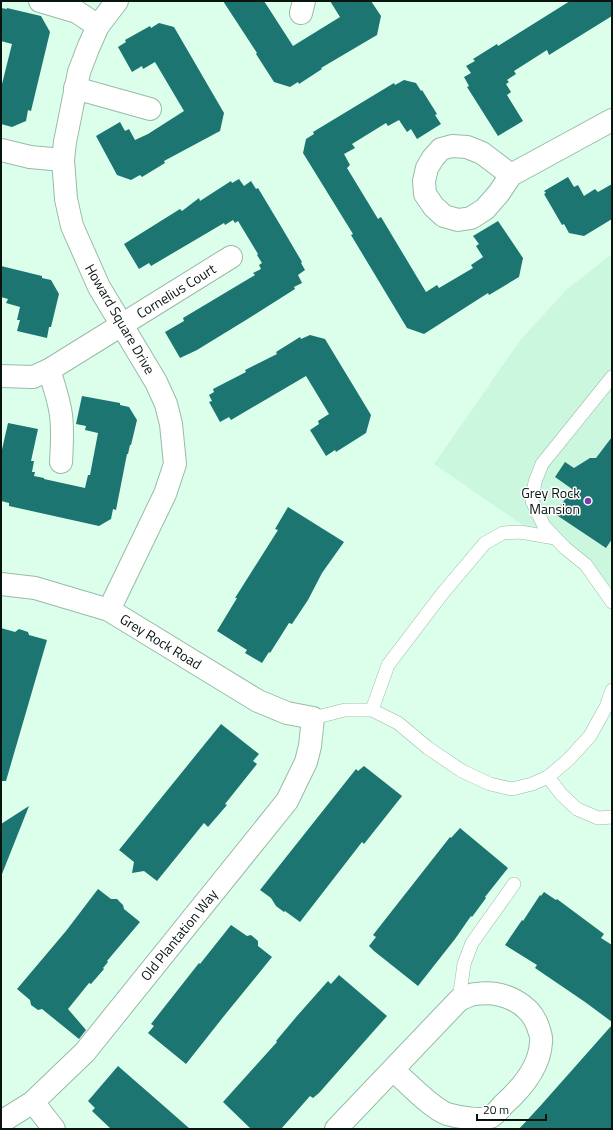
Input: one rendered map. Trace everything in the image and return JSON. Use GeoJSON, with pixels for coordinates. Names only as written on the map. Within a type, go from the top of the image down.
{"type":"FeatureCollection","features":[{"type":"Feature","properties":{"kind":"street"},"geometry":{"type":"LineString","coordinates":[[40,1],[77,12],[98,26]]}},
{"type":"Feature","properties":{"kind":"street","name":"Howard Square Drive"},"geometry":{"type":"LineString","coordinates":[[108,610],[165,494],[175,464],[171,424],[166,404],[156,382],[121,326],[99,286],[72,226],[66,199],[63,160],[67,129],[79,72],[98,26],[117,1]]}},
{"type":"Feature","properties":{"kind":"street"},"geometry":{"type":"LineString","coordinates":[[75,88],[150,109]]}},
{"type":"Feature","properties":{"kind":"street"},"geometry":{"type":"LineString","coordinates":[[511,175],[612,120]]}},
{"type":"Feature","properties":{"kind":"street"},"geometry":{"type":"LineString","coordinates":[[1,150],[30,157],[63,160]]}},
{"type":"Feature","properties":{"kind":"street","name":"Cornelius Court"},"geometry":{"type":"LineString","coordinates":[[1,376],[33,377],[49,370],[231,257]]}},
{"type":"Feature","properties":{"kind":"street"},"geometry":{"type":"LineString","coordinates":[[49,370],[58,397],[62,416],[61,462]]}},
{"type":"Feature","properties":{"kind":"street","name":"Grey Rock Road"},"geometry":{"type":"LineString","coordinates":[[1,584],[35,588],[108,610],[258,701],[287,713],[313,718]]}},
{"type":"Feature","properties":{"kind":"street","name":"Old Plantation Way"},"geometry":{"type":"LineString","coordinates":[[1,1122],[33,1102],[85,1052],[287,801],[306,762],[310,746],[313,718]]}},
{"type":"Feature","properties":{"kind":"street"},"geometry":{"type":"LineString","coordinates":[[336,1129],[459,1000],[475,994],[495,994],[514,1000],[528,1010],[537,1022],[542,1040],[539,1058],[529,1077],[509,1100],[491,1117],[475,1119],[447,1114],[431,1104],[393,1070]]}},
{"type":"Feature","properties":{"kind":"street"},"geometry":{"type":"LineString","coordinates":[[33,1102],[54,1129]]}},
{"type":"Feature","properties":{"kind":"lane"},"geometry":{"type":"LineString","coordinates":[[612,377],[542,464],[535,482],[532,501],[544,526],[565,548],[586,565],[612,602]]}},
{"type":"Feature","properties":{"kind":"lane"},"geometry":{"type":"LineString","coordinates":[[372,710],[388,665],[442,594],[485,543],[503,533],[520,532],[555,538]]}},
{"type":"Feature","properties":{"kind":"lane"},"geometry":{"type":"LineString","coordinates":[[313,718],[345,710],[372,710],[398,723],[428,748],[462,771],[490,784],[512,789],[532,784],[548,777],[569,759],[590,736],[606,707],[612,690]]}},
{"type":"Feature","properties":{"kind":"lane"},"geometry":{"type":"LineString","coordinates":[[548,777],[562,795],[577,809],[598,818],[612,817]]}},
{"type":"Feature","properties":{"kind":"lane"},"geometry":{"type":"LineString","coordinates":[[459,1000],[464,964],[472,943],[514,884]]}},
{"type":"Feature","properties":{"kind":"shaded area"},"geometry":{"type":"Polygon","coordinates":[[[612,254],[612,587],[434,464],[521,339],[567,289],[612,254]]]}},
{"type":"Feature","properties":{"kind":"building"},"geometry":{"type":"Polygon","coordinates":[[[223,1],[264,1],[293,46],[340,17],[330,1],[371,1],[381,16],[377,35],[321,68],[322,69],[299,84],[298,82],[290,87],[274,82],[223,1]]]}},
{"type":"Feature","properties":{"kind":"building"},"geometry":{"type":"Polygon","coordinates":[[[570,1],[612,1],[612,16],[549,55],[547,50],[514,71],[516,74],[507,80],[509,82],[506,84],[511,92],[507,95],[523,121],[498,136],[467,87],[469,86],[464,77],[471,73],[466,66],[475,61],[473,59],[497,44],[498,46],[570,1]]]}},
{"type":"Feature","properties":{"kind":"building"},"geometry":{"type":"Polygon","coordinates":[[[1,8],[41,16],[50,32],[31,111],[28,110],[26,121],[12,127],[1,124],[1,88],[12,44],[1,41],[1,8]]]}},
{"type":"Feature","properties":{"kind":"building"},"geometry":{"type":"Polygon","coordinates":[[[159,23],[174,27],[224,113],[220,131],[164,161],[165,163],[142,177],[140,175],[131,180],[117,175],[96,136],[120,122],[125,131],[129,129],[135,140],[148,134],[184,111],[155,62],[143,69],[142,66],[132,72],[118,47],[126,42],[125,40],[150,26],[151,28],[159,23]]]}},
{"type":"Feature","properties":{"kind":"building"},"geometry":{"type":"Polygon","coordinates":[[[404,80],[416,83],[421,91],[422,90],[437,114],[435,115],[441,124],[417,139],[411,129],[407,132],[399,120],[388,126],[386,123],[352,144],[355,148],[344,154],[350,165],[347,168],[378,219],[381,217],[426,292],[437,285],[439,288],[473,268],[471,265],[483,257],[476,246],[479,244],[473,236],[498,221],[523,258],[519,277],[489,295],[488,293],[424,334],[407,328],[351,235],[353,234],[303,153],[306,139],[314,134],[313,132],[394,83],[395,85],[404,80]]]}},
{"type":"Feature","properties":{"kind":"building"},"geometry":{"type":"Polygon","coordinates":[[[568,177],[574,187],[578,185],[584,196],[595,189],[598,192],[612,184],[612,219],[584,236],[569,233],[564,224],[562,225],[544,194],[546,193],[544,191],[568,177]]]}},
{"type":"Feature","properties":{"kind":"building"},"geometry":{"type":"Polygon","coordinates":[[[239,179],[244,186],[251,181],[256,189],[258,188],[302,262],[301,263],[305,270],[298,275],[302,283],[246,320],[197,350],[180,358],[165,332],[184,321],[183,318],[255,275],[253,273],[261,269],[259,265],[262,263],[257,255],[258,254],[238,221],[235,223],[233,220],[225,225],[224,223],[151,266],[149,263],[139,269],[124,244],[180,209],[182,211],[199,198],[200,201],[231,181],[232,183],[239,179]]]}},
{"type":"Feature","properties":{"kind":"building"},"geometry":{"type":"Polygon","coordinates":[[[1,266],[42,276],[42,278],[51,280],[59,294],[47,338],[17,331],[20,320],[17,320],[20,307],[6,303],[8,299],[1,297],[1,266]]]}},
{"type":"Feature","properties":{"kind":"building"},"geometry":{"type":"Polygon","coordinates":[[[310,335],[325,339],[371,415],[366,433],[336,452],[335,450],[326,456],[310,430],[319,424],[318,421],[329,414],[306,376],[231,420],[229,417],[220,422],[209,402],[212,401],[209,395],[214,392],[213,389],[246,372],[245,370],[277,354],[276,352],[300,337],[301,339],[310,335]]]}},
{"type":"Feature","properties":{"kind":"building"},"geometry":{"type":"Polygon","coordinates":[[[82,396],[120,403],[120,405],[129,407],[137,420],[131,445],[127,454],[116,510],[113,509],[111,519],[99,526],[9,506],[9,503],[1,501],[1,454],[8,423],[38,429],[31,461],[34,461],[32,472],[35,472],[34,476],[85,488],[88,475],[90,475],[98,433],[85,430],[86,426],[76,424],[82,396]]]}},
{"type":"Feature","properties":{"kind":"building","name":"Grey Rock Mansion"},"geometry":{"type":"Polygon","coordinates":[[[612,437],[612,539],[606,548],[555,514],[572,489],[555,477],[565,462],[574,468],[590,458],[596,458],[612,437]]]}},
{"type":"Feature","properties":{"kind":"building"},"geometry":{"type":"Polygon","coordinates":[[[288,507],[344,542],[322,573],[308,600],[292,624],[289,623],[262,663],[245,653],[247,650],[217,631],[237,598],[235,598],[278,530],[275,529],[288,507]]]}},
{"type":"Feature","properties":{"kind":"building"},"geometry":{"type":"Polygon","coordinates":[[[1,628],[15,632],[19,629],[28,632],[29,635],[47,640],[6,781],[1,781],[1,628]]]}},
{"type":"Feature","properties":{"kind":"building"},"geometry":{"type":"Polygon","coordinates":[[[221,724],[259,754],[253,761],[257,764],[225,804],[227,805],[208,827],[204,823],[157,881],[144,871],[132,873],[134,862],[119,850],[221,724]]]}},
{"type":"Feature","properties":{"kind":"building"},"geometry":{"type":"Polygon","coordinates":[[[364,766],[402,796],[364,844],[362,842],[300,922],[276,906],[271,898],[260,890],[356,769],[358,771],[364,766]]]}},
{"type":"Feature","properties":{"kind":"building"},"geometry":{"type":"Polygon","coordinates":[[[29,806],[2,874],[1,874],[1,824],[29,806]]]}},
{"type":"Feature","properties":{"kind":"building"},"geometry":{"type":"Polygon","coordinates":[[[460,828],[508,868],[418,986],[369,946],[376,937],[373,935],[450,837],[451,838],[460,828]]]}},
{"type":"Feature","properties":{"kind":"building"},"geometry":{"type":"Polygon","coordinates":[[[98,889],[111,899],[117,899],[123,905],[124,909],[140,922],[107,961],[108,962],[103,968],[104,969],[91,984],[89,983],[68,1009],[86,1030],[79,1039],[42,1009],[38,1010],[31,1005],[30,1000],[17,989],[66,931],[98,889]]]}},
{"type":"Feature","properties":{"kind":"building"},"geometry":{"type":"Polygon","coordinates":[[[544,892],[556,900],[557,899],[604,934],[601,938],[612,945],[612,1022],[535,968],[537,965],[505,945],[540,895],[541,896],[544,892]]]}},
{"type":"Feature","properties":{"kind":"building"},"geometry":{"type":"Polygon","coordinates":[[[231,925],[247,936],[251,935],[258,941],[258,946],[272,957],[186,1064],[148,1033],[154,1026],[151,1024],[231,925]]]}},
{"type":"Feature","properties":{"kind":"building"},"geometry":{"type":"Polygon","coordinates":[[[339,975],[387,1016],[319,1093],[313,1098],[310,1096],[281,1129],[251,1129],[223,1102],[277,1042],[276,1041],[328,981],[331,984],[339,975]]]}},
{"type":"Feature","properties":{"kind":"building"},"geometry":{"type":"Polygon","coordinates":[[[612,1025],[612,1129],[519,1129],[542,1104],[612,1025]]]}},
{"type":"Feature","properties":{"kind":"building"},"geometry":{"type":"Polygon","coordinates":[[[118,1066],[190,1129],[111,1129],[92,1111],[95,1108],[88,1101],[118,1066]]]}},
{"type":"Feature","properties":{"kind":"place","name":"Grey Rock Mansion"},"geometry":{"type":"Point","coordinates":[588,501]}}]}
